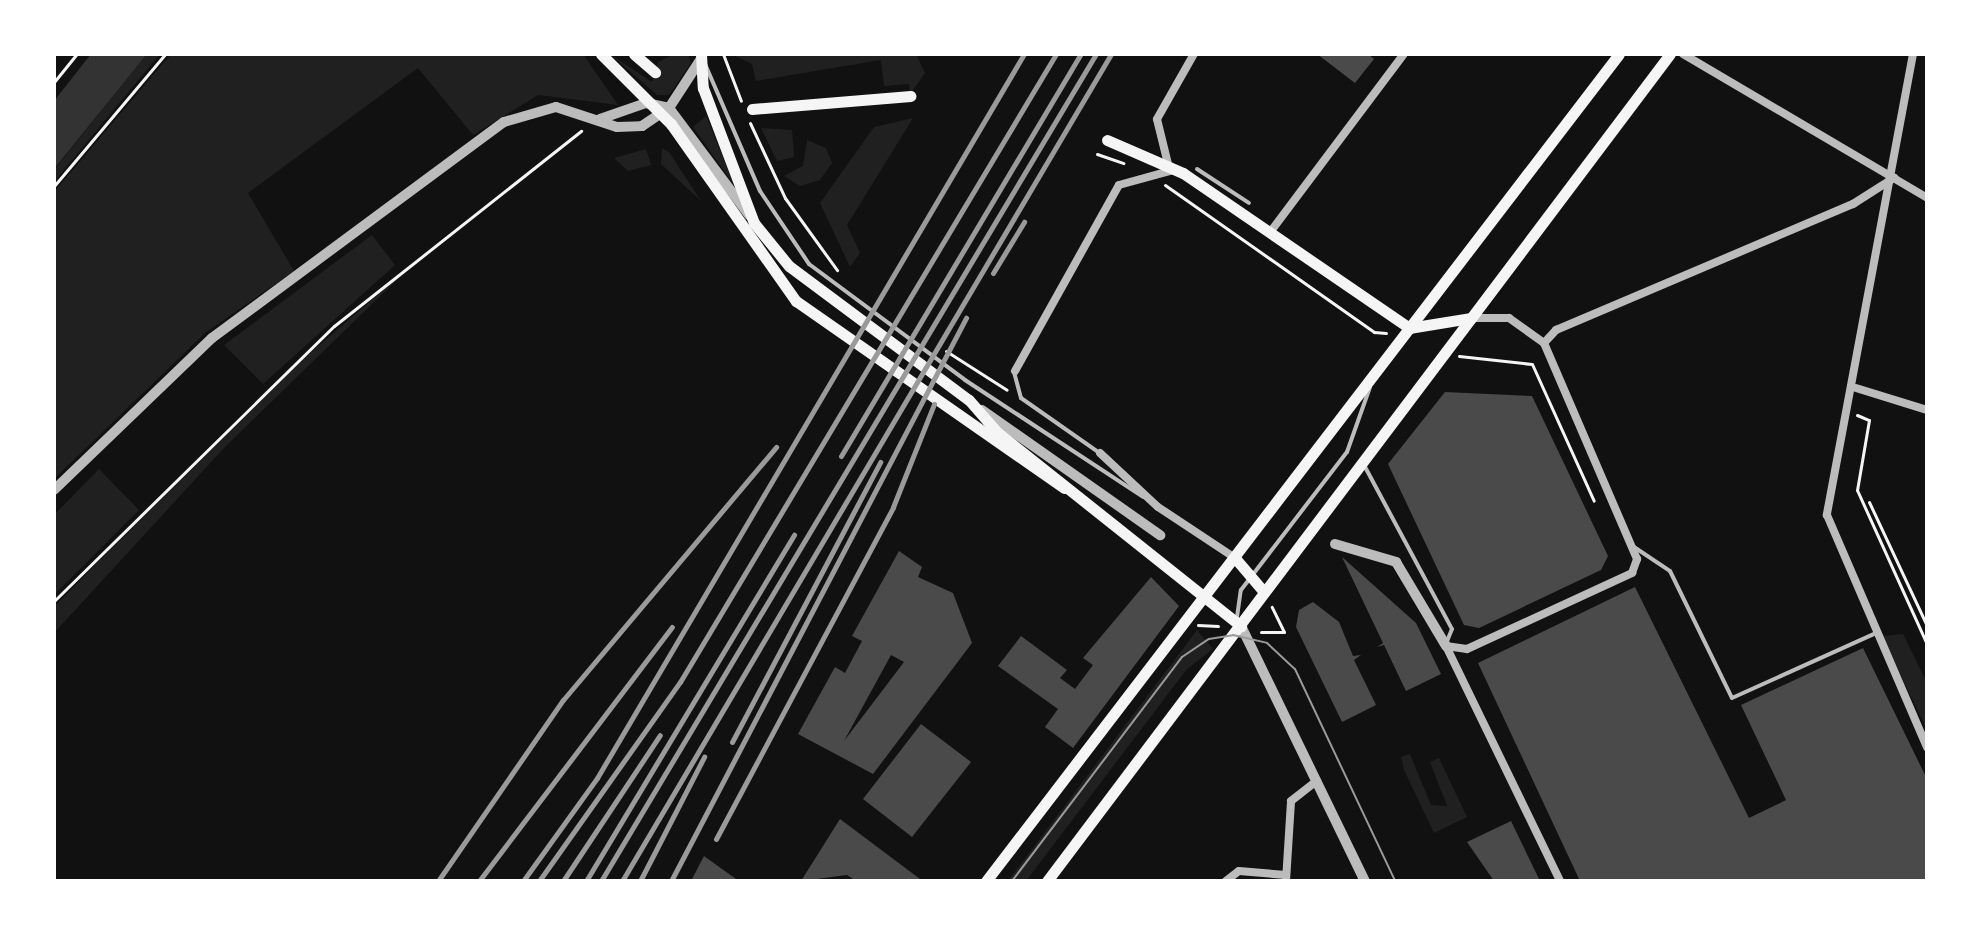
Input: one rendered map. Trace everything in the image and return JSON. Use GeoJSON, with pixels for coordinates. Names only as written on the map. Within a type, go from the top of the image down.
{"type":"FeatureCollection","features":[{"type":"Feature","properties":{"kind":"main road"},"geometry":{"type":"LineString","coordinates":[[601,54],[646,103],[665,112],[796,301],[1021,464],[1073,492]]}},
{"type":"Feature","properties":{"kind":"main road"},"geometry":{"type":"LineString","coordinates":[[634,54],[655,72]]}},
{"type":"Feature","properties":{"kind":"main road"},"geometry":{"type":"LineString","coordinates":[[986,881],[1619,54]]}},
{"type":"Feature","properties":{"kind":"main road"},"geometry":{"type":"LineString","coordinates":[[1047,881],[1670,54]]}},
{"type":"Feature","properties":{"kind":"main road"},"geometry":{"type":"LineString","coordinates":[[700,56],[703,88],[754,223],[825,296],[969,400],[1073,492],[1206,593],[1241,626]]}},
{"type":"Feature","properties":{"kind":"main road"},"geometry":{"type":"LineString","coordinates":[[752,109],[910,96]]}},
{"type":"Feature","properties":{"kind":"main road"},"geometry":{"type":"LineString","coordinates":[[1107,140],[1168,167],[1271,231],[1406,331],[1471,318]]}},
{"type":"Feature","properties":{"kind":"main road"},"geometry":{"type":"LineString","coordinates":[[1235,558],[1264,592]]}},
{"type":"Feature","properties":{"kind":"street"},"geometry":{"type":"LineString","coordinates":[[1015,371],[1119,185],[1168,167],[1157,119],[1194,54]]}},
{"type":"Feature","properties":{"kind":"street"},"geometry":{"type":"LineString","coordinates":[[1271,231],[1404,54]]}},
{"type":"Feature","properties":{"kind":"street"},"geometry":{"type":"LineString","coordinates":[[1683,54],[1927,198]]}},
{"type":"Feature","properties":{"kind":"street"},"geometry":{"type":"LineString","coordinates":[[1913,54],[1856,388],[1829,502],[1828,529],[1927,747]]}},
{"type":"Feature","properties":{"kind":"street"},"geometry":{"type":"LineString","coordinates":[[54,490],[212,338],[504,122],[556,107],[627,129],[665,112],[700,56]]}},
{"type":"Feature","properties":{"kind":"street"},"geometry":{"type":"LineString","coordinates":[[600,119],[646,103]]}},
{"type":"Feature","properties":{"kind":"street"},"geometry":{"type":"LineString","coordinates":[[665,112],[754,223]]}},
{"type":"Feature","properties":{"kind":"street"},"geometry":{"type":"LineString","coordinates":[[1544,343],[1556,330],[1853,204],[1894,178]]}},
{"type":"Feature","properties":{"kind":"street"},"geometry":{"type":"LineString","coordinates":[[1446,646],[1467,649],[1632,573],[1634,547],[1544,343],[1509,318],[1471,318]]}},
{"type":"Feature","properties":{"kind":"street"},"geometry":{"type":"LineString","coordinates":[[1856,388],[1927,410]]}},
{"type":"Feature","properties":{"kind":"street"},"geometry":{"type":"LineString","coordinates":[[969,400],[1160,535]]}},
{"type":"Feature","properties":{"kind":"street"},"geometry":{"type":"LineString","coordinates":[[1100,453],[1158,507],[1235,558]]}},
{"type":"Feature","properties":{"kind":"street"},"geometry":{"type":"LineString","coordinates":[[1335,544],[1396,562],[1458,668],[1560,881]]}},
{"type":"Feature","properties":{"kind":"street"},"geometry":{"type":"LineString","coordinates":[[1241,626],[1365,881]]}},
{"type":"Feature","properties":{"kind":"street"},"geometry":{"type":"LineString","coordinates":[[1458,668],[1467,649]]}},
{"type":"Feature","properties":{"kind":"street"},"geometry":{"type":"LineString","coordinates":[[1226,881],[1239,871],[1286,878],[1294,794],[1317,781]]}},
{"type":"Feature","properties":{"kind":"lane"},"geometry":{"type":"LineString","coordinates":[[700,56],[722,92],[760,191],[809,264],[965,380],[1158,507]]}},
{"type":"Feature","properties":{"kind":"lane"},"geometry":{"type":"LineString","coordinates":[[1197,169],[1249,203]]}},
{"type":"Feature","properties":{"kind":"lane"},"geometry":{"type":"LineString","coordinates":[[1015,371],[1021,398],[1100,453]]}},
{"type":"Feature","properties":{"kind":"lane"},"geometry":{"type":"LineString","coordinates":[[1241,626],[1237,605],[1252,575],[1347,452],[1365,415],[1372,377]]}},
{"type":"Feature","properties":{"kind":"lane"},"geometry":{"type":"LineString","coordinates":[[1362,461],[1452,629],[1446,646]]}},
{"type":"Feature","properties":{"kind":"lane"},"geometry":{"type":"LineString","coordinates":[[1634,547],[1670,571],[1732,698],[1874,634]]}},
{"type":"Feature","properties":{"kind":"path"},"geometry":{"type":"LineString","coordinates":[[54,82],[77,54]]}},
{"type":"Feature","properties":{"kind":"path"},"geometry":{"type":"LineString","coordinates":[[54,186],[165,54]]}},
{"type":"Feature","properties":{"kind":"path"},"geometry":{"type":"LineString","coordinates":[[723,54],[774,180],[845,278]]}},
{"type":"Feature","properties":{"kind":"path"},"geometry":{"type":"LineString","coordinates":[[730,88],[736,86]]}},
{"type":"Feature","properties":{"kind":"path"},"geometry":{"type":"LineString","coordinates":[[54,601],[334,326],[581,131]]}},
{"type":"Feature","properties":{"kind":"path"},"geometry":{"type":"LineString","coordinates":[[1097,154],[1148,173],[1374,332],[1406,331]]}},
{"type":"Feature","properties":{"kind":"path"},"geometry":{"type":"LineString","coordinates":[[1444,354],[1532,364],[1594,501]]}},
{"type":"Feature","properties":{"kind":"path"},"geometry":{"type":"LineString","coordinates":[[979,374],[1021,398]]}},
{"type":"Feature","properties":{"kind":"path"},"geometry":{"type":"LineString","coordinates":[[1850,412],[1869,420],[1857,490],[1927,644]]}},
{"type":"Feature","properties":{"kind":"path"},"geometry":{"type":"LineString","coordinates":[[1869,502],[1927,626]]}},
{"type":"Feature","properties":{"kind":"path"},"geometry":{"type":"LineString","coordinates":[[1264,592],[1284,632]]}},
{"type":"Feature","properties":{"kind":"shaded area"},"geometry":{"type":"Polygon","coordinates":[[[91,54],[147,54],[54,169],[54,101],[91,54]]]}},
{"type":"Feature","properties":{"kind":"shaded area"},"geometry":{"type":"Polygon","coordinates":[[[147,54],[160,54],[54,182],[54,170],[147,54]]]}},
{"type":"Feature","properties":{"kind":"shaded area"},"geometry":{"type":"Polygon","coordinates":[[[171,54],[583,54],[618,105],[538,95],[473,135],[418,68],[248,193],[294,271],[205,333],[54,479],[54,192],[171,54]]]}},
{"type":"Feature","properties":{"kind":"shaded area"},"geometry":{"type":"Polygon","coordinates":[[[610,54],[652,82],[658,62],[675,54],[688,54],[691,63],[669,95],[657,95],[610,54]]]}},
{"type":"Feature","properties":{"kind":"shaded area"},"geometry":{"type":"Polygon","coordinates":[[[731,54],[916,54],[925,73],[910,94],[909,84],[884,86],[881,60],[756,81],[752,64],[731,54]]]}},
{"type":"Feature","properties":{"kind":"shaded area"},"geometry":{"type":"Polygon","coordinates":[[[706,116],[732,180],[732,182],[693,127],[706,116]]]}},
{"type":"Feature","properties":{"kind":"shaded area"},"geometry":{"type":"Polygon","coordinates":[[[913,118],[847,225],[860,253],[850,267],[820,203],[874,127],[913,118]]]}},
{"type":"Feature","properties":{"kind":"shaded area"},"geometry":{"type":"Polygon","coordinates":[[[761,128],[792,130],[794,157],[777,161],[761,128]]]}},
{"type":"Feature","properties":{"kind":"shaded area"},"geometry":{"type":"Polygon","coordinates":[[[807,140],[826,148],[832,163],[820,180],[800,186],[784,176],[803,166],[807,140]]]}},
{"type":"Feature","properties":{"kind":"shaded area"},"geometry":{"type":"Polygon","coordinates":[[[662,148],[669,152],[701,201],[661,164],[662,148]]]}},
{"type":"Feature","properties":{"kind":"shaded area"},"geometry":{"type":"Polygon","coordinates":[[[646,149],[651,165],[628,171],[614,158],[646,149]]]}},
{"type":"Feature","properties":{"kind":"shaded area"},"geometry":{"type":"Polygon","coordinates":[[[372,235],[395,265],[263,384],[224,345],[372,235]]]}},
{"type":"Feature","properties":{"kind":"shaded area"},"geometry":{"type":"Polygon","coordinates":[[[409,268],[224,448],[54,633],[54,607],[308,355],[409,268]]]}},
{"type":"Feature","properties":{"kind":"shaded area"},"geometry":{"type":"Polygon","coordinates":[[[99,469],[139,510],[54,595],[54,515],[99,469]]]}},
{"type":"Feature","properties":{"kind":"shaded area"},"geometry":{"type":"Polygon","coordinates":[[[1197,630],[1213,649],[1187,669],[1026,881],[1008,881],[1197,630]]]}},
{"type":"Feature","properties":{"kind":"shaded area"},"geometry":{"type":"Polygon","coordinates":[[[1903,634],[1927,683],[1927,730],[1882,636],[1903,634]]]}},
{"type":"Feature","properties":{"kind":"shaded area"},"geometry":{"type":"Polygon","coordinates":[[[1410,754],[1431,805],[1447,806],[1430,762],[1439,758],[1467,817],[1434,833],[1404,770],[1401,757],[1410,754]]]}},
{"type":"Feature","properties":{"kind":"building"},"geometry":{"type":"Polygon","coordinates":[[[1317,54],[1368,54],[1374,59],[1355,83],[1317,54]]]}},
{"type":"Feature","properties":{"kind":"building"},"geometry":{"type":"Polygon","coordinates":[[[1445,392],[1532,396],[1608,556],[1601,570],[1479,628],[1464,625],[1388,464],[1445,392]]]}},
{"type":"Feature","properties":{"kind":"building"},"geometry":{"type":"Polygon","coordinates":[[[899,551],[922,567],[918,577],[953,593],[972,643],[873,774],[798,734],[835,667],[845,673],[862,641],[852,636],[899,551]],[[891,655],[844,741],[904,662],[891,655]]]}},
{"type":"Feature","properties":{"kind":"building"},"geometry":{"type":"Polygon","coordinates":[[[1342,557],[1416,623],[1441,674],[1406,691],[1384,645],[1377,647],[1383,643],[1342,557]]]}},
{"type":"Feature","properties":{"kind":"building"},"geometry":{"type":"Polygon","coordinates":[[[1151,577],[1179,606],[1073,748],[1045,727],[1058,709],[998,666],[1021,636],[1067,670],[1060,678],[1075,689],[1093,665],[1083,658],[1151,577]]]}},
{"type":"Feature","properties":{"kind":"building"},"geometry":{"type":"Polygon","coordinates":[[[1635,587],[1749,818],[1786,800],[1741,705],[1863,648],[1927,779],[1927,881],[1580,881],[1478,663],[1635,587]]]}},
{"type":"Feature","properties":{"kind":"building"},"geometry":{"type":"Polygon","coordinates":[[[1313,602],[1339,622],[1353,656],[1361,655],[1354,660],[1376,705],[1342,722],[1296,627],[1299,610],[1313,602]]]}},
{"type":"Feature","properties":{"kind":"building"},"geometry":{"type":"Polygon","coordinates":[[[921,724],[971,762],[912,837],[863,799],[921,724]]]}},
{"type":"Feature","properties":{"kind":"building"},"geometry":{"type":"Polygon","coordinates":[[[840,819],[920,879],[927,881],[856,881],[847,875],[801,881],[840,819]]]}},
{"type":"Feature","properties":{"kind":"building"},"geometry":{"type":"Polygon","coordinates":[[[1511,821],[1539,879],[1494,881],[1467,842],[1511,821]]]}},
{"type":"Feature","properties":{"kind":"building"},"geometry":{"type":"Polygon","coordinates":[[[704,856],[736,879],[735,881],[691,881],[704,856]]]}},
{"type":"Feature","properties":{"kind":"tram line"},"geometry":{"type":"LineString","coordinates":[[1012,881],[1182,657],[1209,639],[1233,635],[1267,643],[1295,669],[1395,881]]}},
{"type":"Feature","properties":{"kind":"railway"},"geometry":{"type":"LineString","coordinates":[[523,881],[597,778],[1024,54]]}},
{"type":"Feature","properties":{"kind":"railway"},"geometry":{"type":"LineString","coordinates":[[539,881],[680,682],[1056,54]]}},
{"type":"Feature","properties":{"kind":"railway"},"geometry":{"type":"LineString","coordinates":[[841,456],[1081,54]]}},
{"type":"Feature","properties":{"kind":"railway"},"geometry":{"type":"LineString","coordinates":[[601,881],[1096,54]]}},
{"type":"Feature","properties":{"kind":"railway"},"geometry":{"type":"LineString","coordinates":[[622,881],[1111,54]]}},
{"type":"Feature","properties":{"kind":"railway"},"geometry":{"type":"LineString","coordinates":[[993,273],[1024,222]]}},
{"type":"Feature","properties":{"kind":"railway"},"geometry":{"type":"LineString","coordinates":[[671,881],[966,318]]}},
{"type":"Feature","properties":{"kind":"railway"},"geometry":{"type":"LineString","coordinates":[[716,839],[893,507],[934,404]]}},
{"type":"Feature","properties":{"kind":"railway"},"geometry":{"type":"LineString","coordinates":[[438,881],[563,700],[776,447]]}},
{"type":"Feature","properties":{"kind":"railway"},"geometry":{"type":"LineString","coordinates":[[732,742],[880,462]]}},
{"type":"Feature","properties":{"kind":"railway"},"geometry":{"type":"LineString","coordinates":[[586,881],[794,535]]}},
{"type":"Feature","properties":{"kind":"railway"},"geometry":{"type":"LineString","coordinates":[[479,881],[672,627]]}},
{"type":"Feature","properties":{"kind":"railway"},"geometry":{"type":"LineString","coordinates":[[563,881],[660,735]]}},
{"type":"Feature","properties":{"kind":"railway"},"geometry":{"type":"LineString","coordinates":[[640,881],[704,757]]}}]}
